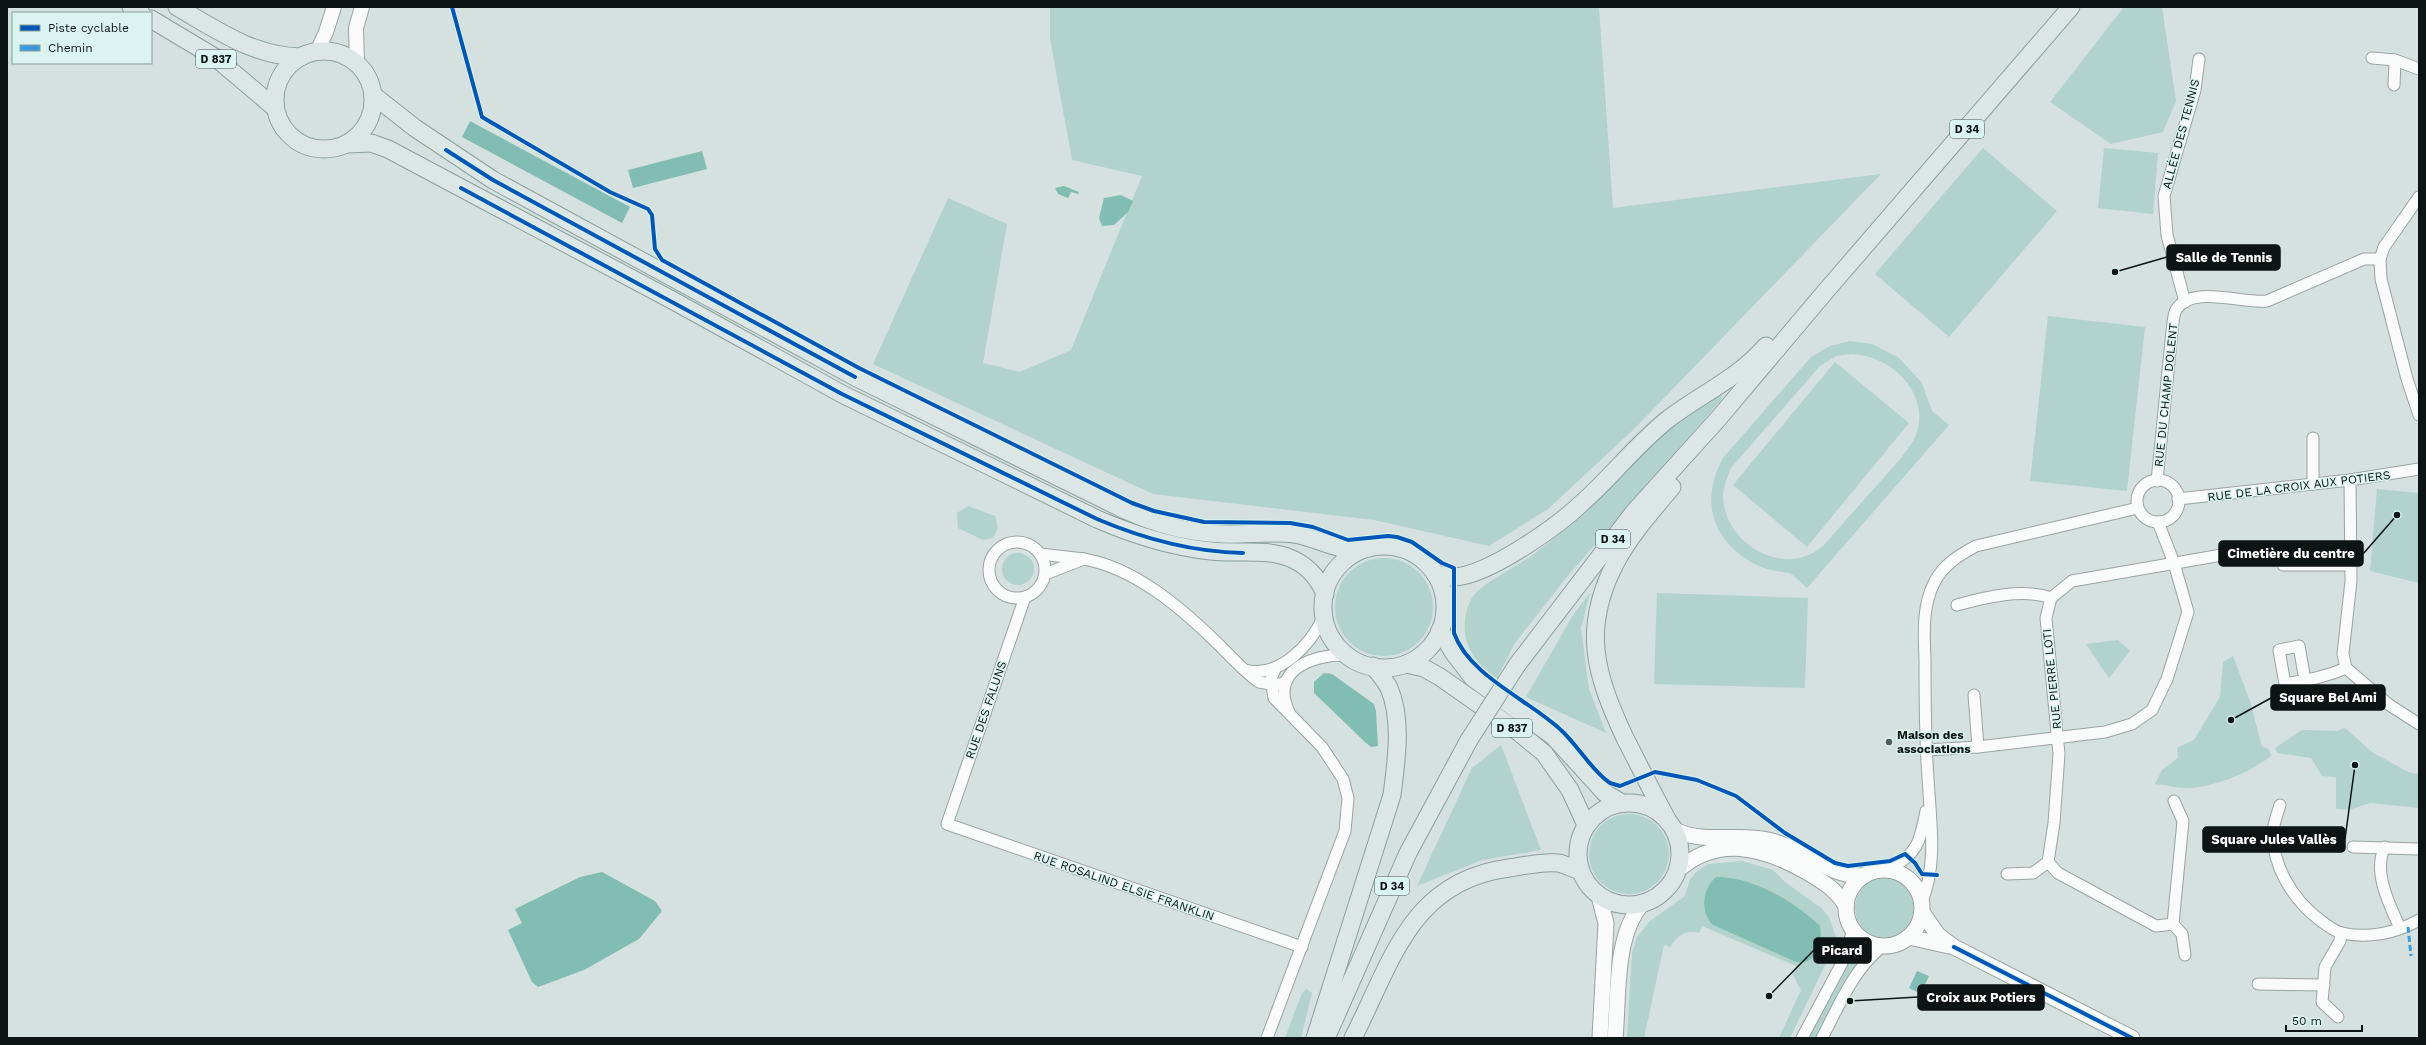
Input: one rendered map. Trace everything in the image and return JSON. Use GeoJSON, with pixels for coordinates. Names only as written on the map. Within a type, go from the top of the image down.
{"type":"FeatureCollection","features":[{"type":"Feature","properties":{"kind":"main road","name":"D 837"},"geometry":{"type":"LineString","coordinates":[[177,7],[244,44],[268,54],[300,57]]}},
{"type":"Feature","properties":{"kind":"main road","name":"D 34"},"geometry":{"type":"LineString","coordinates":[[1326,1038],[1408,853],[1469,740],[1517,665],[1634,512],[1718,420],[1825,292],[2071,7]]}},
{"type":"Feature","properties":{"kind":"main road","name":"D 837"},"geometry":{"type":"LineString","coordinates":[[152,20],[216,58],[275,108]]}},
{"type":"Feature","properties":{"kind":"main road"},"geometry":{"type":"LineString","coordinates":[[1325,594],[1314,574],[1303,565],[1289,557],[1268,553],[1228,553],[1179,546],[1138,536],[1097,519],[842,394],[672,300],[388,149],[371,143],[347,144],[325,150],[302,145],[284,130],[275,108],[277,84],[290,64],[300,57],[317,52],[331,52],[345,56],[357,64],[364,73],[373,95],[415,128],[493,180],[855,377],[1126,510],[1154,521],[1186,529],[1223,534],[1292,534],[1343,550],[1362,550],[1378,546],[1400,548],[1420,558],[1435,574],[1444,598],[1444,617],[1440,630],[1426,650],[1406,664],[1393,667],[1373,666],[1359,662],[1347,655],[1332,637],[1324,616],[1325,594],[1330,580],[1338,568],[1349,558],[1362,550]]}},
{"type":"Feature","properties":{"kind":"main road"},"geometry":{"type":"LineString","coordinates":[[347,144],[357,137],[370,118],[373,95]]}},
{"type":"Feature","properties":{"kind":"main road"},"geometry":{"type":"LineString","coordinates":[[1435,574],[1454,577],[1476,571],[1508,555],[1566,516],[1582,503],[1650,435],[1683,408],[1749,364],[1780,331],[1825,292]]}},
{"type":"Feature","properties":{"kind":"main road"},"geometry":{"type":"LineString","coordinates":[[1677,871],[1680,850],[1671,824],[1643,775],[1603,688],[1596,653],[1596,625],[1601,597],[1616,562],[1630,540],[1677,480],[1718,420]]}},
{"type":"Feature","properties":{"kind":"main road","name":"D 837"},"geometry":{"type":"LineString","coordinates":[[1440,630],[1453,652],[1474,678],[1553,736],[1605,793],[1622,803]]}},
{"type":"Feature","properties":{"kind":"main road","name":"D 837"},"geometry":{"type":"LineString","coordinates":[[1406,664],[1424,668],[1440,677],[1537,746],[1561,774],[1579,806],[1586,826]]}},
{"type":"Feature","properties":{"kind":"main road"},"geometry":{"type":"LineString","coordinates":[[1315,1038],[1328,1002],[1392,795],[1396,761],[1395,714],[1390,689],[1373,666]]}},
{"type":"Feature","properties":{"kind":"main road"},"geometry":{"type":"LineString","coordinates":[[1642,904],[1620,904],[1599,896],[1588,884],[1581,871],[1578,847],[1586,826],[1602,810],[1622,803],[1646,805],[1671,824],[1694,837],[1738,836],[1769,840],[1788,847],[1832,871],[1843,875],[1864,876]]}},
{"type":"Feature","properties":{"kind":"main road"},"geometry":{"type":"LineString","coordinates":[[1615,1038],[1620,968],[1630,922],[1642,904],[1664,892],[1677,871],[1698,856],[1711,851],[1725,849],[1759,851],[1783,859],[1819,879],[1836,891],[1846,906],[1848,918],[1853,930],[1866,942],[1883,946],[1901,942],[1916,930],[1922,906]]}},
{"type":"Feature","properties":{"kind":"main road"},"geometry":{"type":"LineString","coordinates":[[1353,1038],[1402,937],[1418,914],[1440,895],[1476,875],[1500,869],[1550,863],[1563,864],[1581,871]]}},
{"type":"Feature","properties":{"kind":"main road"},"geometry":{"type":"LineString","coordinates":[[1846,906],[1852,889],[1864,876],[1876,871],[1888,870],[1896,872],[1910,880],[1938,935],[1954,947],[2132,1038]]}},
{"type":"Feature","properties":{"kind":"main road"},"geometry":{"type":"LineString","coordinates":[[1599,896],[1606,923],[1600,1038]]}},
{"type":"Feature","properties":{"kind":"main road"},"geometry":{"type":"LineString","coordinates":[[1909,937],[1954,947]]}},
{"type":"Feature","properties":{"kind":"street"},"geometry":{"type":"LineString","coordinates":[[317,52],[326,32],[334,7]]}},
{"type":"Feature","properties":{"kind":"street"},"geometry":{"type":"LineString","coordinates":[[357,64],[356,28],[362,7]]}},
{"type":"Feature","properties":{"kind":"street"},"geometry":{"type":"LineString","coordinates":[[2372,58],[2395,60],[2419,69]]}},
{"type":"Feature","properties":{"kind":"street","name":"ALLÉE DES TENNIS"},"geometry":{"type":"LineString","coordinates":[[2185,302],[2174,268],[2167,235],[2164,196],[2195,90],[2199,59]]}},
{"type":"Feature","properties":{"kind":"street"},"geometry":{"type":"LineString","coordinates":[[2394,85],[2395,60]]}},
{"type":"Feature","properties":{"kind":"street"},"geometry":{"type":"LineString","coordinates":[[2419,197],[2384,247],[2380,259],[2381,279],[2407,379],[2419,415]]}},
{"type":"Feature","properties":{"kind":"street"},"geometry":{"type":"LineString","coordinates":[[2185,302],[2201,295],[2256,302],[2267,301],[2364,259],[2380,259]]}},
{"type":"Feature","properties":{"kind":"street","name":"RUE DU CHAMP DOLENT"},"geometry":{"type":"LineString","coordinates":[[2157,481],[2172,331],[2177,310],[2185,302]]}},
{"type":"Feature","properties":{"kind":"street"},"geometry":{"type":"LineString","coordinates":[[2313,438],[2313,484]]}},
{"type":"Feature","properties":{"kind":"street","name":"RUE DE LA CROIX AUX POTIERS"},"geometry":{"type":"LineString","coordinates":[[2178,499],[2350,480],[2419,469]]}},
{"type":"Feature","properties":{"kind":"street"},"geometry":{"type":"LineString","coordinates":[[2350,480],[2351,565],[2343,654],[2346,668],[2388,704],[2419,724]]}},
{"type":"Feature","properties":{"kind":"street"},"geometry":{"type":"LineString","coordinates":[[2157,481],[2163,482],[2173,488],[2178,499],[2175,512],[2171,518],[2158,522],[2146,518],[2138,508],[2137,502],[2141,490],[2145,485],[2157,481]]}},
{"type":"Feature","properties":{"kind":"street"},"geometry":{"type":"LineString","coordinates":[[1922,906],[1929,878],[1932,851],[1927,750],[1924,615],[1934,583],[1944,568],[1957,556],[1976,546],[2138,508]]}},
{"type":"Feature","properties":{"kind":"street"},"geometry":{"type":"LineString","coordinates":[[2007,874],[2033,872],[2048,862],[2057,789],[2058,738],[2105,732],[2132,724],[2152,710],[2167,679],[2188,612],[2174,564],[2158,522]]}},
{"type":"Feature","properties":{"kind":"street"},"geometry":{"type":"LineString","coordinates":[[1011,542],[1028,544],[1040,554],[1045,567],[1045,574],[1040,587],[1026,597],[1013,598],[996,588],[989,572],[991,560],[998,549],[1011,542]]}},
{"type":"Feature","properties":{"kind":"street"},"geometry":{"type":"LineString","coordinates":[[1957,605],[2015,594],[2039,594],[2051,598],[2072,581],[2239,552]]}},
{"type":"Feature","properties":{"kind":"street"},"geometry":{"type":"LineString","coordinates":[[1040,554],[1096,562],[1133,578],[1161,595],[1194,621],[1259,682],[1271,685],[1286,682]]}},
{"type":"Feature","properties":{"kind":"street"},"geometry":{"type":"LineString","coordinates":[[1045,574],[1084,560]]}},
{"type":"Feature","properties":{"kind":"street"},"geometry":{"type":"LineString","coordinates":[[2283,565],[2351,565]]}},
{"type":"Feature","properties":{"kind":"street","name":"RUE DES FALUNS"},"geometry":{"type":"LineString","coordinates":[[947,824],[1026,597]]}},
{"type":"Feature","properties":{"kind":"street","name":"RUE PIERRE LOTI"},"geometry":{"type":"LineString","coordinates":[[1927,750],[1978,747],[2058,738],[2046,618],[2051,598]]}},
{"type":"Feature","properties":{"kind":"street"},"geometry":{"type":"LineString","coordinates":[[1245,670],[1259,672],[1276,667],[1310,641],[1324,616]]}},
{"type":"Feature","properties":{"kind":"street"},"geometry":{"type":"LineString","coordinates":[[1290,714],[1283,697],[1286,682],[1293,672],[1303,664],[1330,655],[1347,655]]}},
{"type":"Feature","properties":{"kind":"street"},"geometry":{"type":"LineString","coordinates":[[1267,1038],[1345,831],[1348,798],[1343,779],[1333,761],[1274,698],[1271,685],[1276,667]]}},
{"type":"Feature","properties":{"kind":"street"},"geometry":{"type":"LineString","coordinates":[[2305,680],[2328,676],[2346,668]]}},
{"type":"Feature","properties":{"kind":"street"},"geometry":{"type":"LineString","coordinates":[[1974,695],[1978,747]]}},
{"type":"Feature","properties":{"kind":"street"},"geometry":{"type":"LineString","coordinates":[[1888,870],[1910,857],[1922,834],[1928,779]]}},
{"type":"Feature","properties":{"kind":"street"},"geometry":{"type":"LineString","coordinates":[[2174,801],[2183,822],[2173,924],[2182,934],[2185,955]]}},
{"type":"Feature","properties":{"kind":"street"},"geometry":{"type":"LineString","coordinates":[[2280,805],[2274,827],[2280,869],[2292,892],[2308,911],[2341,933],[2373,935],[2400,928],[2419,920]]}},
{"type":"Feature","properties":{"kind":"street","name":"RUE ROSALIND ELSIE FRANKLIN"},"geometry":{"type":"LineString","coordinates":[[947,824],[1302,947]]}},
{"type":"Feature","properties":{"kind":"street"},"geometry":{"type":"LineString","coordinates":[[2354,847],[2419,849]]}},
{"type":"Feature","properties":{"kind":"street"},"geometry":{"type":"LineString","coordinates":[[2385,847],[2380,856],[2384,893],[2400,928]]}},
{"type":"Feature","properties":{"kind":"street"},"geometry":{"type":"LineString","coordinates":[[2048,862],[2058,873],[2156,926],[2173,924]]}},
{"type":"Feature","properties":{"kind":"street"},"geometry":{"type":"LineString","coordinates":[[1802,1038],[1843,960],[1853,930]]}},
{"type":"Feature","properties":{"kind":"street"},"geometry":{"type":"LineString","coordinates":[[2338,1017],[2322,1002],[2325,967],[2340,940],[2341,933]]}},
{"type":"Feature","properties":{"kind":"street"},"geometry":{"type":"LineString","coordinates":[[1822,1038],[1857,973],[1868,957],[1883,946]]}},
{"type":"Feature","properties":{"kind":"street"},"geometry":{"type":"LineString","coordinates":[[2258,984],[2324,985]]}},
{"type":"Feature","properties":{"kind":"shaded area"},"geometry":{"type":"Polygon","coordinates":[[[1050,7],[1599,7],[1613,208],[1881,174],[1634,429],[1548,509],[1489,546],[1374,520],[1153,494],[873,364],[948,198],[1007,224],[983,363],[1020,372],[1071,350],[1142,176],[1072,160],[1050,39],[1050,7]]]}},
{"type":"Feature","properties":{"kind":"shaded area"},"geometry":{"type":"Polygon","coordinates":[[[2124,7],[2162,7],[2176,101],[2163,132],[2111,144],[2050,102],[2124,7]]]}},
{"type":"Feature","properties":{"kind":"shaded area"},"geometry":{"type":"Polygon","coordinates":[[[470,121],[630,207],[622,223],[462,137],[470,121]]]}},
{"type":"Feature","properties":{"kind":"shaded area"},"geometry":{"type":"Polygon","coordinates":[[[1983,148],[2057,211],[1949,337],[1875,274],[1983,148]]]}},
{"type":"Feature","properties":{"kind":"shaded area"},"geometry":{"type":"Polygon","coordinates":[[[2104,148],[2158,153],[2153,214],[2098,208],[2104,148]]]}},
{"type":"Feature","properties":{"kind":"shaded area"},"geometry":{"type":"Polygon","coordinates":[[[702,151],[707,169],[633,188],[628,170],[702,151]]]}},
{"type":"Feature","properties":{"kind":"shaded area"},"geometry":{"type":"Polygon","coordinates":[[[1064,186],[1079,192],[1078,194],[1071,192],[1068,198],[1058,194],[1055,188],[1064,186]]]}},
{"type":"Feature","properties":{"kind":"shaded area"},"geometry":{"type":"Polygon","coordinates":[[[1121,195],[1133,201],[1128,212],[1114,225],[1102,226],[1099,218],[1104,198],[1121,195]]]}},
{"type":"Feature","properties":{"kind":"shaded area"},"geometry":{"type":"Polygon","coordinates":[[[2048,316],[2145,327],[2127,491],[2030,481],[2048,316]]]}},
{"type":"Feature","properties":{"kind":"shaded area"},"geometry":{"type":"Polygon","coordinates":[[[1850,341],[1872,344],[1899,358],[1922,383],[1932,411],[1949,425],[1807,588],[1788,573],[1765,568],[1751,562],[1737,552],[1726,541],[1718,529],[1713,516],[1711,502],[1712,488],[1716,473],[1723,458],[1811,357],[1830,346],[1850,341]],[[1852,354],[1836,356],[1820,366],[1731,468],[1724,487],[1723,496],[1724,506],[1729,522],[1738,535],[1750,546],[1764,554],[1779,558],[1794,559],[1809,555],[1823,546],[1902,457],[1914,440],[1918,428],[1919,414],[1917,400],[1911,388],[1902,377],[1891,368],[1879,360],[1852,354]]]}},
{"type":"Feature","properties":{"kind":"shaded area"},"geometry":{"type":"Polygon","coordinates":[[[1835,362],[1909,423],[1807,547],[1733,485],[1835,362]]]}},
{"type":"Feature","properties":{"kind":"shaded area"},"geometry":{"type":"Polygon","coordinates":[[[1722,394],[1721,400],[1566,578],[1515,643],[1497,678],[1487,671],[1472,654],[1465,633],[1467,610],[1476,592],[1546,545],[1600,497],[1656,440],[1671,427],[1703,404],[1722,394]]]}},
{"type":"Feature","properties":{"kind":"shaded area"},"geometry":{"type":"Polygon","coordinates":[[[2377,489],[2419,493],[2419,583],[2370,571],[2377,489]]]}},
{"type":"Feature","properties":{"kind":"shaded area"},"geometry":{"type":"Polygon","coordinates":[[[968,506],[995,516],[998,528],[993,538],[983,540],[958,528],[957,513],[968,506]]]}},
{"type":"Feature","properties":{"kind":"shaded area"},"geometry":{"type":"Polygon","coordinates":[[[1018,553],[1027,556],[1031,560],[1034,569],[1031,578],[1027,582],[1018,585],[1009,582],[1005,578],[1002,569],[1005,560],[1009,556],[1018,553]]]}},
{"type":"Feature","properties":{"kind":"shaded area"},"geometry":{"type":"Polygon","coordinates":[[[1384,558],[1403,562],[1419,572],[1429,588],[1433,607],[1429,626],[1419,642],[1403,652],[1384,656],[1365,652],[1349,642],[1339,626],[1335,607],[1339,588],[1349,572],[1365,562],[1384,558]]]}},
{"type":"Feature","properties":{"kind":"shaded area"},"geometry":{"type":"Polygon","coordinates":[[[1590,593],[1581,628],[1589,689],[1606,733],[1526,697],[1573,615],[1590,593]]]}},
{"type":"Feature","properties":{"kind":"shaded area"},"geometry":{"type":"Polygon","coordinates":[[[1657,593],[1808,598],[1805,688],[1654,684],[1657,593]]]}},
{"type":"Feature","properties":{"kind":"shaded area"},"geometry":{"type":"Polygon","coordinates":[[[2118,640],[2130,651],[2109,678],[2086,644],[2118,640]]]}},
{"type":"Feature","properties":{"kind":"shaded area"},"geometry":{"type":"Polygon","coordinates":[[[2233,656],[2250,701],[2262,747],[2269,749],[2271,756],[2243,773],[2213,784],[2187,788],[2155,784],[2162,770],[2178,758],[2177,748],[2194,740],[2220,697],[2223,662],[2233,656]]]}},
{"type":"Feature","properties":{"kind":"shaded area"},"geometry":{"type":"Polygon","coordinates":[[[1324,673],[1332,674],[1374,704],[1376,711],[1378,746],[1371,747],[1366,743],[1314,693],[1314,682],[1324,673]]]}},
{"type":"Feature","properties":{"kind":"shaded area"},"geometry":{"type":"Polygon","coordinates":[[[2345,728],[2372,752],[2408,772],[2419,774],[2419,808],[2370,803],[2349,810],[2336,809],[2336,777],[2322,776],[2311,758],[2277,753],[2275,748],[2302,730],[2337,731],[2345,728]]]}},
{"type":"Feature","properties":{"kind":"shaded area"},"geometry":{"type":"Polygon","coordinates":[[[1501,745],[1541,850],[1482,860],[1417,886],[1472,768],[1501,745]]]}},
{"type":"Feature","properties":{"kind":"shaded area"},"geometry":{"type":"Polygon","coordinates":[[[1629,814],[1644,817],[1657,826],[1666,839],[1669,854],[1666,869],[1657,882],[1644,891],[1629,894],[1614,891],[1601,882],[1592,869],[1589,854],[1592,839],[1601,826],[1614,817],[1629,814]]]}},
{"type":"Feature","properties":{"kind":"shaded area"},"geometry":{"type":"Polygon","coordinates":[[[1742,861],[1773,870],[1785,882],[1821,908],[1829,917],[1837,940],[1790,1038],[1779,1038],[1801,990],[1793,975],[1796,966],[1702,926],[1699,933],[1690,932],[1682,934],[1670,947],[1664,945],[1644,1038],[1627,1038],[1632,953],[1637,937],[1650,921],[1685,896],[1690,879],[1698,870],[1709,864],[1742,861]]]}},
{"type":"Feature","properties":{"kind":"shaded area"},"geometry":{"type":"Polygon","coordinates":[[[602,872],[655,901],[662,911],[639,939],[584,970],[538,987],[532,982],[508,930],[522,923],[515,909],[580,877],[602,872]]]}},
{"type":"Feature","properties":{"kind":"shaded area"},"geometry":{"type":"Polygon","coordinates":[[[1716,877],[1744,881],[1758,886],[1772,892],[1810,917],[1820,926],[1821,932],[1819,945],[1814,957],[1803,962],[1796,962],[1713,925],[1706,914],[1704,901],[1705,894],[1711,882],[1716,877]]]}},
{"type":"Feature","properties":{"kind":"shaded area"},"geometry":{"type":"Polygon","coordinates":[[[1879,878],[1891,878],[1902,883],[1910,891],[1915,902],[1913,920],[1902,933],[1891,938],[1879,938],[1868,933],[1860,925],[1855,914],[1855,902],[1860,891],[1868,883],[1879,878]]]}},
{"type":"Feature","properties":{"kind":"shaded area"},"geometry":{"type":"Polygon","coordinates":[[[1852,951],[1861,957],[1843,984],[1843,994],[1818,1038],[1805,1038],[1852,951]]]}},
{"type":"Feature","properties":{"kind":"shaded area"},"geometry":{"type":"Polygon","coordinates":[[[1917,971],[1929,976],[1921,994],[1909,988],[1917,971]]]}},
{"type":"Feature","properties":{"kind":"shaded area"},"geometry":{"type":"Polygon","coordinates":[[[1306,989],[1312,993],[1301,1038],[1285,1038],[1302,993],[1306,989]]]}},
{"type":"Feature","properties":{"kind":"marked path"},"geometry":{"type":"LineString","coordinates":[[2408,927],[2411,956]]}},
{"type":"Feature","properties":{"kind":"cycle path"},"geometry":{"type":"LineString","coordinates":[[452,7],[482,117],[610,192],[648,209],[652,215],[655,249],[662,260],[859,368],[1132,503],[1154,511],[1204,522],[1290,523],[1313,527],[1348,540],[1388,536],[1397,537],[1412,542],[1442,563],[1454,568],[1454,633],[1462,648],[1473,662],[1502,687],[1562,731],[1592,766],[1610,783],[1620,786],[1655,772],[1697,780],[1736,796],[1785,833],[1835,863],[1848,866],[1890,861],[1905,854],[1915,863],[1922,874],[1937,875]]}},
{"type":"Feature","properties":{"kind":"cycle path"},"geometry":{"type":"LineString","coordinates":[[446,150],[493,180],[855,377]]}},
{"type":"Feature","properties":{"kind":"cycle path"},"geometry":{"type":"LineString","coordinates":[[461,188],[842,394],[1097,519],[1132,533],[1168,543],[1205,550],[1243,553]]}},
{"type":"Feature","properties":{"kind":"cycle path"},"geometry":{"type":"LineString","coordinates":[[1954,947],[2132,1038]]}},
{"type":"Feature","properties":{"kind":"place","name":"Salle de Tennis"},"geometry":{"type":"Point","coordinates":[2115,272]}},
{"type":"Feature","properties":{"kind":"place","name":"Cimetière du centre"},"geometry":{"type":"Point","coordinates":[2397,515]}},
{"type":"Feature","properties":{"kind":"place","name":"Square Bel Ami"},"geometry":{"type":"Point","coordinates":[2231,720]}},
{"type":"Feature","properties":{"kind":"place","name":"Maison des associations"},"geometry":{"type":"Point","coordinates":[1889,742]}},
{"type":"Feature","properties":{"kind":"place","name":"Square Jules Vallès"},"geometry":{"type":"Point","coordinates":[2355,765]}},
{"type":"Feature","properties":{"kind":"place","name":"Picard"},"geometry":{"type":"Point","coordinates":[1769,996]}},
{"type":"Feature","properties":{"kind":"place","name":"Croix aux Potiers"},"geometry":{"type":"Point","coordinates":[1850,1001]}}]}
